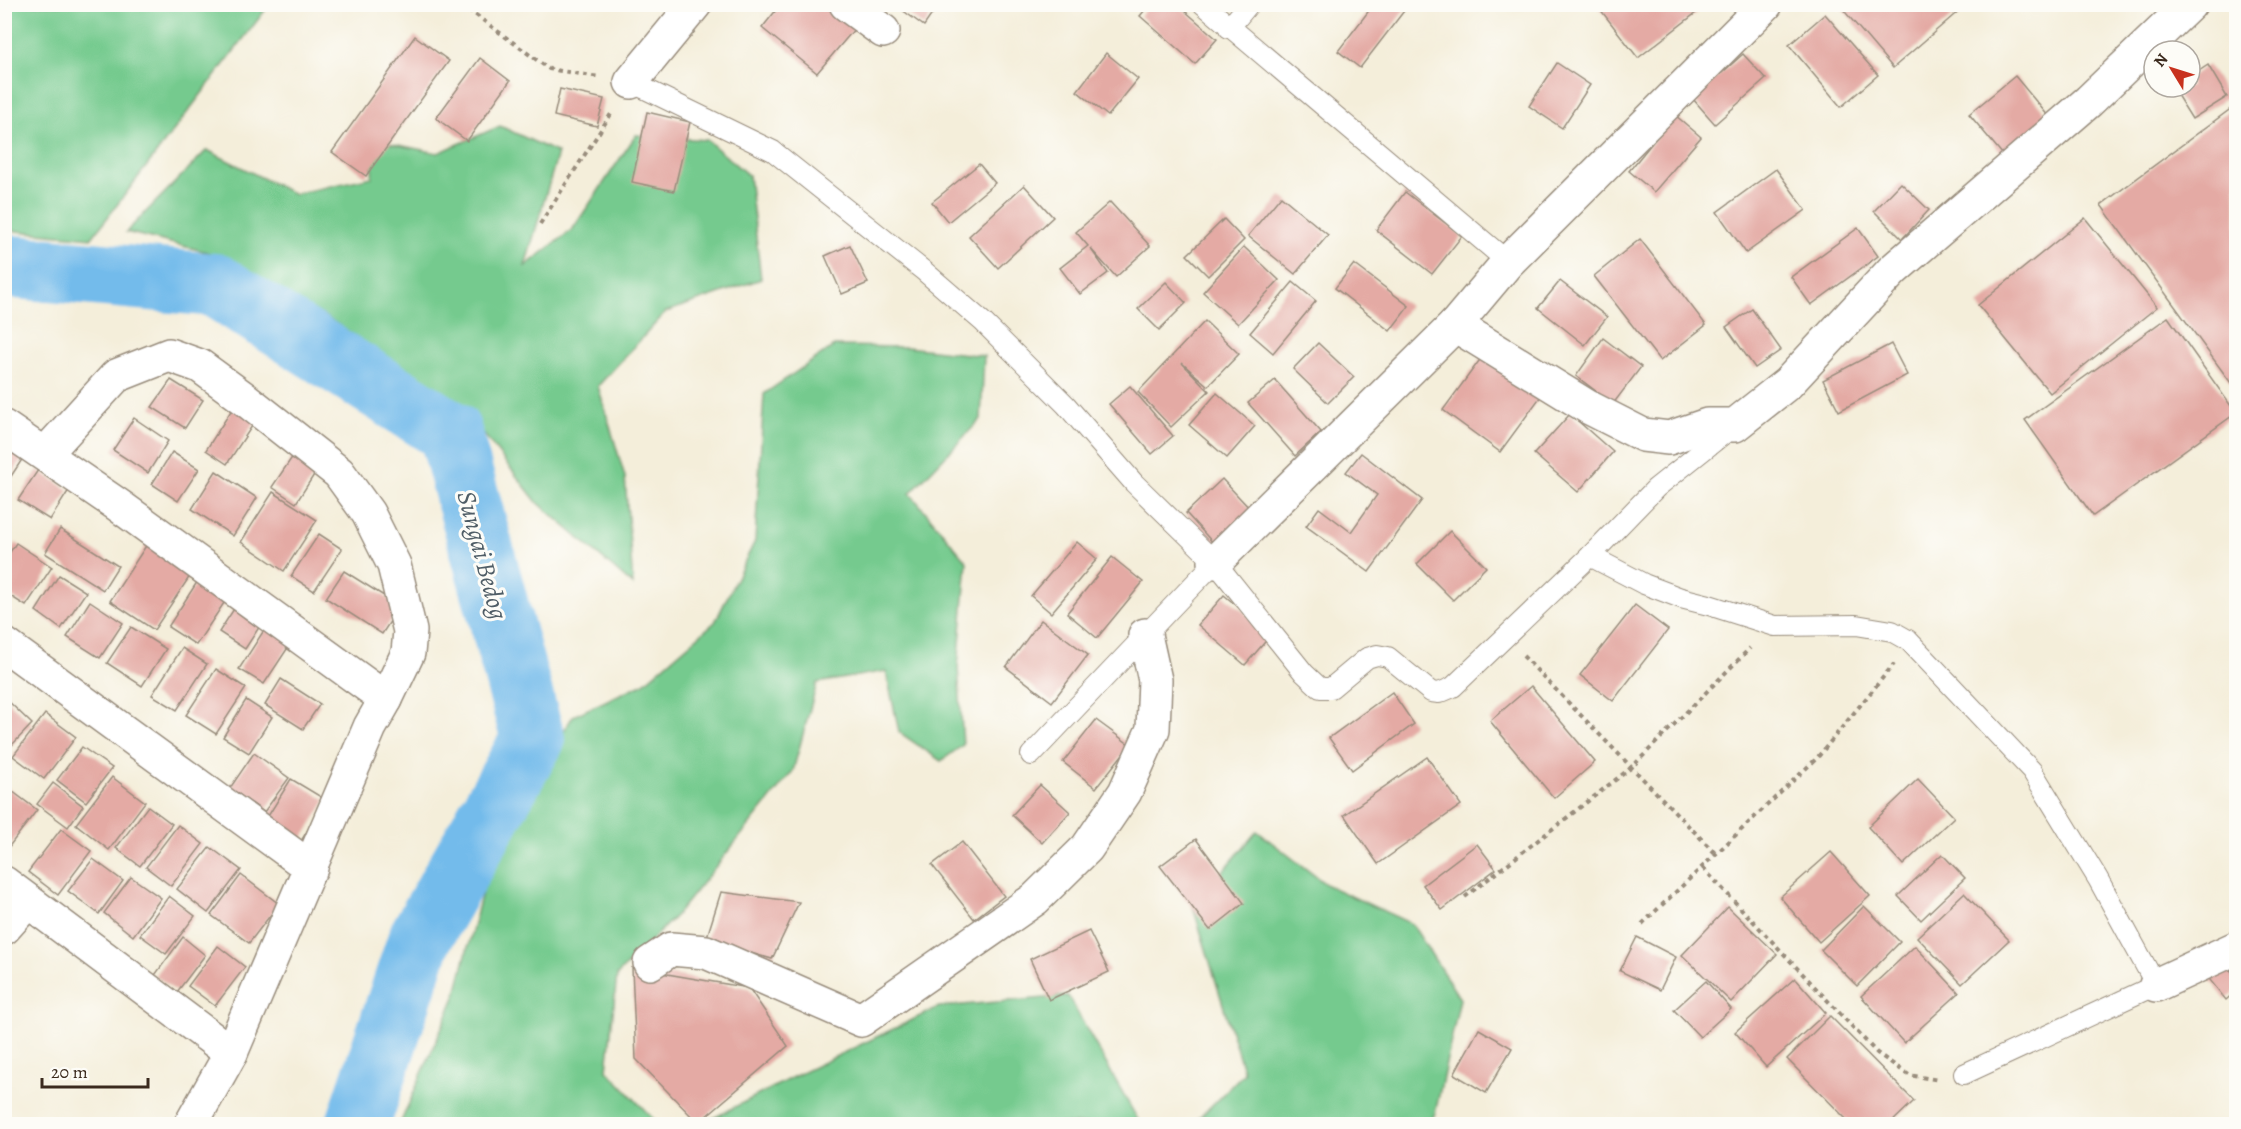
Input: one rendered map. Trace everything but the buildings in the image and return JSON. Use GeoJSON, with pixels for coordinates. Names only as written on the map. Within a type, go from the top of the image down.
{"type":"FeatureCollection","features":[{"type":"Feature","properties":{"kind":"street"},"geometry":{"type":"LineString","coordinates":[[632,82],[695,4]]}},
{"type":"Feature","properties":{"kind":"street"},"geometry":{"type":"LineString","coordinates":[[846,4],[883,32]]}},
{"type":"Feature","properties":{"kind":"street"},"geometry":{"type":"LineString","coordinates":[[1215,562],[1455,325],[1508,262],[1766,4]]}},
{"type":"Feature","properties":{"kind":"street"},"geometry":{"type":"LineString","coordinates":[[1455,325],[1580,402],[1642,435],[1669,438],[1707,425],[1735,425],[1788,383],[1893,270],[2089,101],[2190,4]]}},
{"type":"Feature","properties":{"kind":"street"},"geometry":{"type":"LineString","coordinates":[[45,454],[116,376],[169,355],[200,366],[339,473],[368,513],[394,565],[410,631],[408,653],[370,727],[231,1053],[191,1125]]}},
{"type":"Feature","properties":{"kind":"street"},"geometry":{"type":"LineString","coordinates":[[4,427],[386,699]]}},
{"type":"Feature","properties":{"kind":"street"},"geometry":{"type":"LineString","coordinates":[[650,963],[671,949],[706,952],[861,1020],[1035,898],[1087,848],[1125,792],[1153,729],[1155,680],[1145,635]]}},
{"type":"Feature","properties":{"kind":"street"},"geometry":{"type":"LineString","coordinates":[[4,644],[311,868]]}},
{"type":"Feature","properties":{"kind":"street"},"geometry":{"type":"LineString","coordinates":[[4,928],[16,892],[231,1053]]}},
{"type":"Feature","properties":{"kind":"street"},"geometry":{"type":"LineString","coordinates":[[2156,985],[2236,948]]}},
{"type":"Feature","properties":{"kind":"lane"},"geometry":{"type":"LineString","coordinates":[[1203,4],[1508,262]]}},
{"type":"Feature","properties":{"kind":"lane"},"geometry":{"type":"LineString","coordinates":[[1229,28],[1250,4]]}},
{"type":"Feature","properties":{"kind":"lane"},"geometry":{"type":"LineString","coordinates":[[632,82],[773,151],[924,270],[1000,339],[1066,405],[1134,483],[1215,562],[1304,673],[1320,688],[1331,688],[1367,657],[1377,655],[1388,657],[1431,692],[1439,693],[1453,687],[1503,636],[1590,556],[1656,488],[1735,425]]}},
{"type":"Feature","properties":{"kind":"lane"},"geometry":{"type":"LineString","coordinates":[[1590,556],[1644,584],[1680,598],[1775,626],[1856,625],[1892,631],[1908,640],[2032,771],[2098,879],[2156,985],[1964,1074]]}},
{"type":"Feature","properties":{"kind":"lane"},"geometry":{"type":"LineString","coordinates":[[1031,755],[1215,562]]}},
{"type":"Feature","properties":{"kind":"path"},"geometry":{"type":"LineString","coordinates":[[461,4],[549,69],[632,82],[540,224]]}},
{"type":"Feature","properties":{"kind":"path"},"geometry":{"type":"LineString","coordinates":[[1465,897],[1632,767],[1744,654],[1775,626]]}},
{"type":"Feature","properties":{"kind":"path"},"geometry":{"type":"LineString","coordinates":[[1503,636],[1716,855]]}},
{"type":"Feature","properties":{"kind":"path"},"geometry":{"type":"LineString","coordinates":[[1642,924],[1817,758],[1894,663],[1908,640]]}},
{"type":"Feature","properties":{"kind":"path"},"geometry":{"type":"LineString","coordinates":[[1703,868],[1877,1053],[1909,1075],[1935,1081],[1964,1074]]}},
{"type":"Feature","properties":{"kind":"green space"},"geometry":{"type":"Polygon","coordinates":[[[257,4],[266,9],[92,238],[5,230],[5,5],[257,4]]]}},
{"type":"Feature","properties":{"kind":"green space"},"geometry":{"type":"Polygon","coordinates":[[[500,126],[558,153],[525,266],[572,230],[636,135],[707,140],[749,176],[761,279],[666,312],[598,386],[625,477],[633,585],[536,501],[460,404],[324,316],[207,252],[126,232],[207,150],[294,194],[372,177],[373,140],[438,153],[500,126]]]}},
{"type":"Feature","properties":{"kind":"green space"},"geometry":{"type":"Polygon","coordinates":[[[834,346],[907,347],[984,356],[981,419],[910,493],[967,562],[958,667],[963,745],[941,761],[899,732],[886,671],[817,683],[793,771],[679,912],[617,975],[607,1070],[658,1124],[400,1124],[455,997],[496,838],[573,716],[644,683],[715,622],[755,541],[764,394],[834,346]]]}},
{"type":"Feature","properties":{"kind":"green space"},"geometry":{"type":"Polygon","coordinates":[[[1257,831],[1327,885],[1412,924],[1460,999],[1435,1114],[1428,1124],[1193,1124],[1244,1073],[1193,907],[1257,831]]]}},
{"type":"Feature","properties":{"kind":"green space"},"geometry":{"type":"Polygon","coordinates":[[[1068,996],[1138,1120],[1138,1124],[702,1124],[791,1078],[939,1007],[1068,996]]]}},
{"type":"Feature","properties":{"kind":"waterway","name":"Sungai Bedog"},"geometry":{"type":"LineString","coordinates":[[4,266],[215,285],[450,432],[533,739],[420,938],[358,1124]]}}]}
